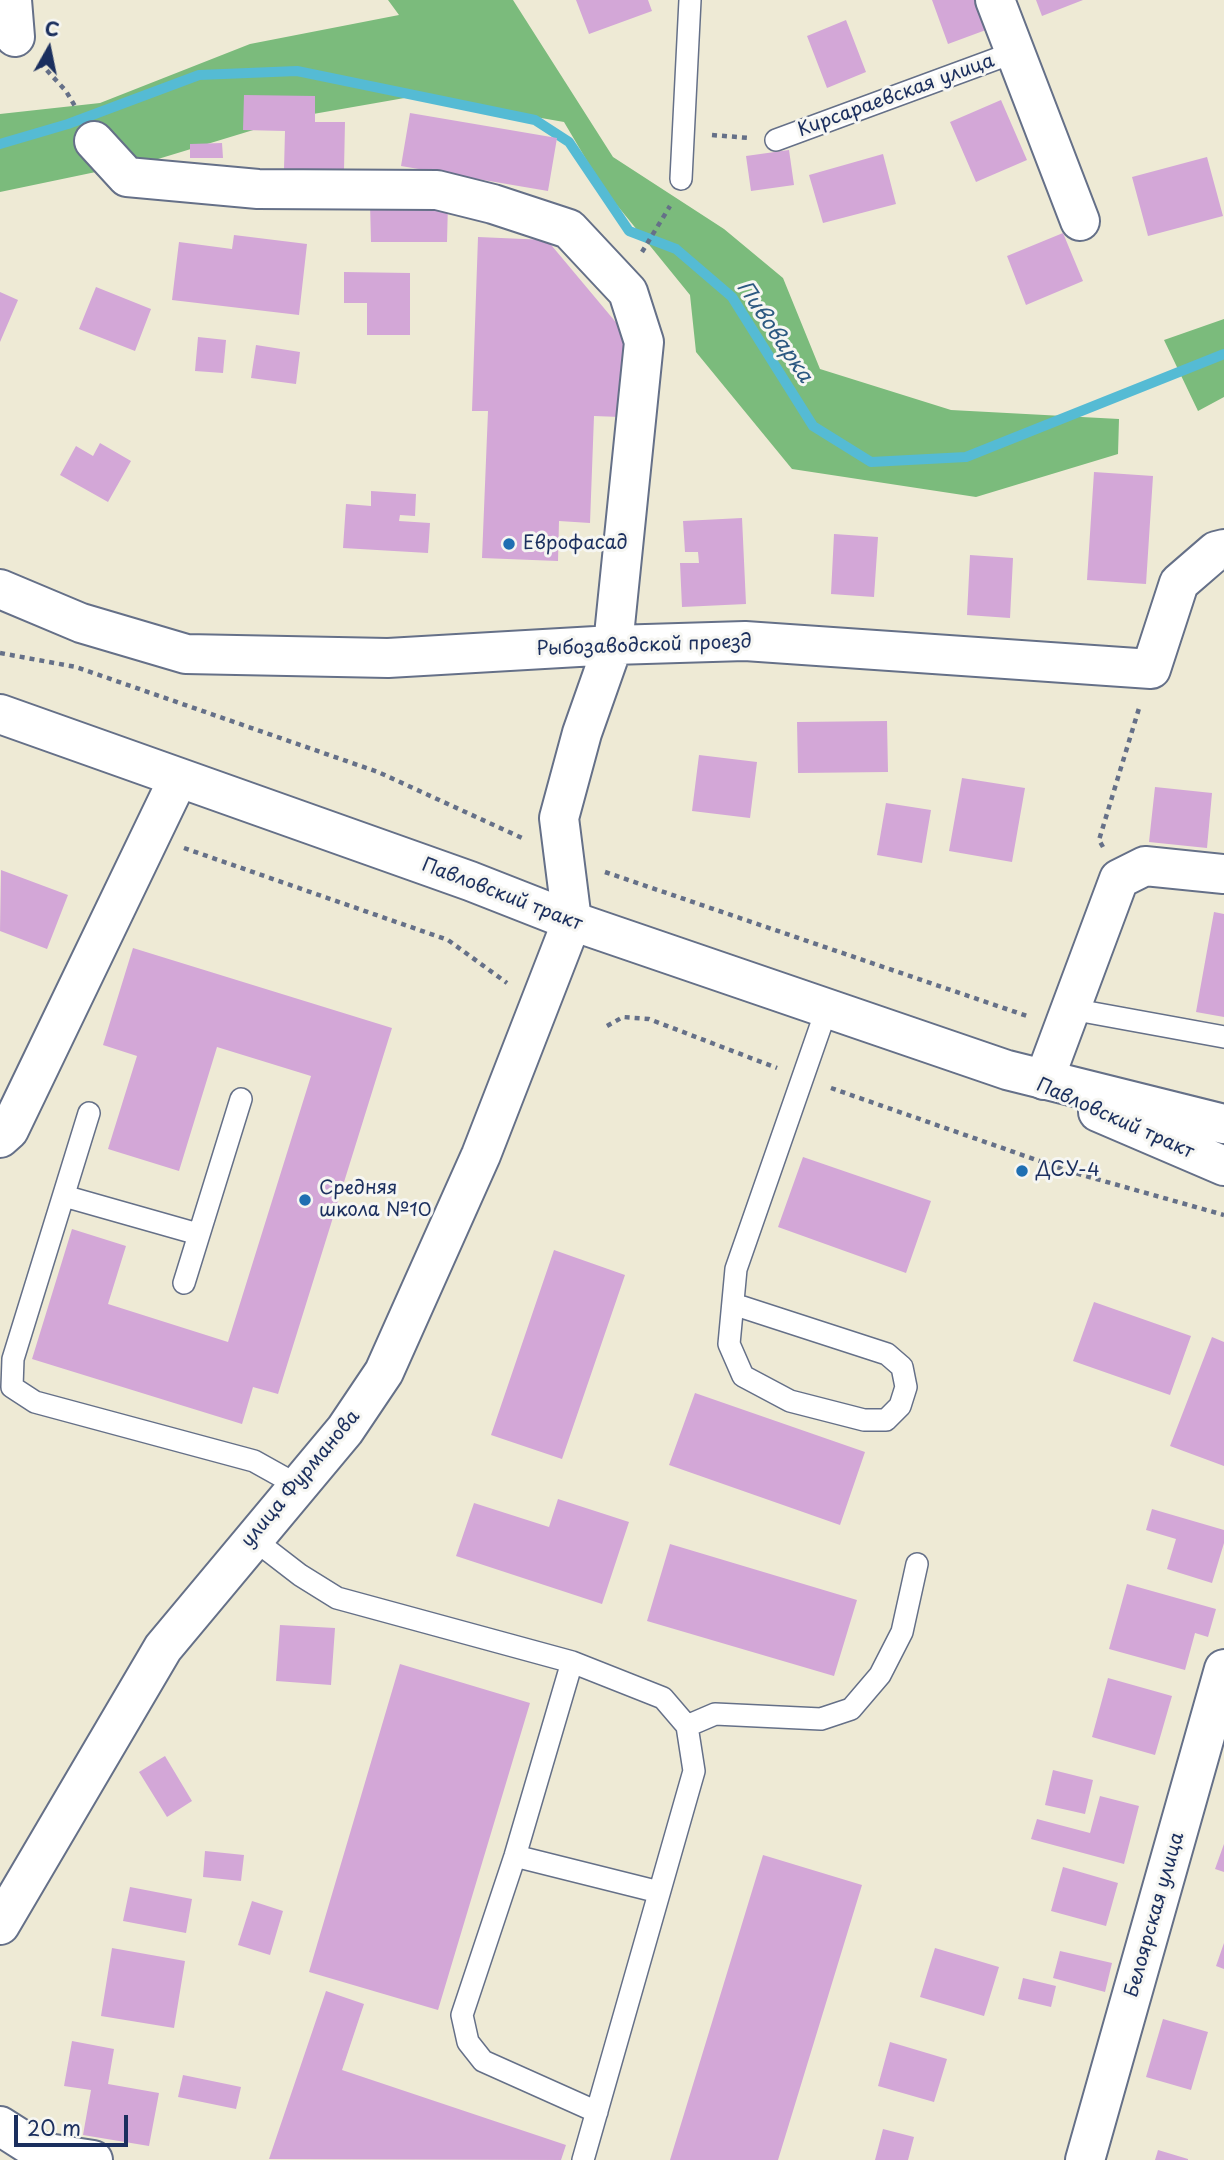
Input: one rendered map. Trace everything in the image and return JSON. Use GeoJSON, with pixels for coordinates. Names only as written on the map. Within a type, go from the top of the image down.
{"type":"FeatureCollection","features":[{"type":"Feature","properties":{"kind":"street"},"geometry":{"type":"LineString","coordinates":[[12,0],[15,37]]}},
{"type":"Feature","properties":{"kind":"street"},"geometry":{"type":"LineString","coordinates":[[995,0],[1080,221]]}},
{"type":"Feature","properties":{"kind":"street"},"geometry":{"type":"LineString","coordinates":[[94,141],[127,177],[258,189],[438,190],[493,204],[569,229],[628,292],[644,342],[613,645],[582,733],[559,818],[572,921]]}},
{"type":"Feature","properties":{"kind":"street"},"geometry":{"type":"LineString","coordinates":[[1151,669],[1179,583],[1216,551],[1224,549]]}},
{"type":"Feature","properties":{"kind":"street","name":"Рыбозаводской проезд"},"geometry":{"type":"LineString","coordinates":[[0,589],[81,623],[186,654],[388,658],[613,645],[745,641],[1151,669]]}},
{"type":"Feature","properties":{"kind":"street","name":"Павловский тракт"},"geometry":{"type":"LineString","coordinates":[[0,714],[470,881],[572,921],[1007,1070],[1224,1124]]}},
{"type":"Feature","properties":{"kind":"street"},"geometry":{"type":"LineString","coordinates":[[0,1138],[9,1130],[178,779]]}},
{"type":"Feature","properties":{"kind":"street"},"geometry":{"type":"LineString","coordinates":[[1044,1080],[1119,878],[1145,866],[1224,874]]}},
{"type":"Feature","properties":{"kind":"street","name":"улица Фурманова"},"geometry":{"type":"LineString","coordinates":[[0,1925],[163,1648],[252,1538],[345,1430],[384,1372],[481,1155],[572,921]]}},
{"type":"Feature","properties":{"kind":"street","name":"Павловский тракт"},"geometry":{"type":"LineString","coordinates":[[1007,1070],[1224,1166]]}},
{"type":"Feature","properties":{"kind":"street","name":"Белоярская улица"},"geometry":{"type":"LineString","coordinates":[[1085,2160],[1224,1669]]}},
{"type":"Feature","properties":{"kind":"street"},"geometry":{"type":"LineString","coordinates":[[0,2126],[41,2152],[93,2160]]}},
{"type":"Feature","properties":{"kind":"lane"},"geometry":{"type":"LineString","coordinates":[[681,179],[690,0]]}},
{"type":"Feature","properties":{"kind":"lane","name":"Кирсараевская улица"},"geometry":{"type":"LineString","coordinates":[[776,140],[1015,52]]}},
{"type":"Feature","properties":{"kind":"lane"},"geometry":{"type":"LineString","coordinates":[[733,1304],[887,1354],[902,1367],[906,1387],[901,1406],[886,1420],[864,1420],[790,1401],[743,1376],[729,1344],[736,1269],[827,1008]]}},
{"type":"Feature","properties":{"kind":"lane"},"geometry":{"type":"LineString","coordinates":[[1071,1009],[1224,1037]]}},
{"type":"Feature","properties":{"kind":"lane"},"geometry":{"type":"LineString","coordinates":[[184,1283],[241,1099]]}},
{"type":"Feature","properties":{"kind":"lane"},"geometry":{"type":"LineString","coordinates":[[89,1113],[13,1359],[12,1387],[35,1402],[254,1461],[297,1485]]}},
{"type":"Feature","properties":{"kind":"lane"},"geometry":{"type":"LineString","coordinates":[[64,1196],[198,1234]]}},
{"type":"Feature","properties":{"kind":"lane"},"geometry":{"type":"LineString","coordinates":[[252,1538],[337,1598],[572,1662],[663,1698],[687,1726],[694,1772],[583,2160]]}},
{"type":"Feature","properties":{"kind":"lane"},"geometry":{"type":"LineString","coordinates":[[687,1726],[715,1714],[821,1719],[851,1709],[880,1675],[902,1632],[917,1564]]}},
{"type":"Feature","properties":{"kind":"lane"},"geometry":{"type":"LineString","coordinates":[[572,1662],[515,1856],[462,2015],[468,2042],[483,2061],[597,2112]]}},
{"type":"Feature","properties":{"kind":"lane"},"geometry":{"type":"LineString","coordinates":[[515,1856],[659,1892]]}},
{"type":"Feature","properties":{"kind":"path"},"geometry":{"type":"LineString","coordinates":[[684,132],[776,140]]}},
{"type":"Feature","properties":{"kind":"path"},"geometry":{"type":"LineString","coordinates":[[640,254],[664,220]]}},
{"type":"Feature","properties":{"kind":"path"},"geometry":{"type":"LineString","coordinates":[[1119,878],[1099,840],[1151,669]]}},
{"type":"Feature","properties":{"kind":"path"},"geometry":{"type":"LineString","coordinates":[[150,837],[448,940],[513,988]]}},
{"type":"Feature","properties":{"kind":"path"},"geometry":{"type":"LineString","coordinates":[[607,1026],[623,1017],[649,1019],[802,1078],[1068,1171],[1224,1215]]}},
{"type":"Feature","properties":{"kind":"green space"},"geometry":{"type":"Polygon","coordinates":[[[388,0],[513,0],[613,157],[724,229],[783,278],[820,369],[951,410],[1119,419],[1118,454],[976,497],[792,469],[696,352],[690,295],[603,188],[564,122],[416,96],[296,117],[158,159],[0,192],[0,114],[100,103],[250,44],[399,15],[388,0]]]}},
{"type":"Feature","properties":{"kind":"green space"},"geometry":{"type":"Polygon","coordinates":[[[1224,319],[1224,397],[1198,411],[1164,340],[1224,319]]]}},
{"type":"Feature","properties":{"kind":"building"},"geometry":{"type":"Polygon","coordinates":[[[576,0],[648,0],[652,11],[589,34],[576,0]]]}},
{"type":"Feature","properties":{"kind":"building"},"geometry":{"type":"Polygon","coordinates":[[[932,0],[984,0],[994,27],[948,44],[932,0]]]}},
{"type":"Feature","properties":{"kind":"building"},"geometry":{"type":"Polygon","coordinates":[[[1036,0],[1083,0],[1042,16],[1036,0]]]}},
{"type":"Feature","properties":{"kind":"building"},"geometry":{"type":"Polygon","coordinates":[[[846,20],[866,72],[827,88],[807,36],[846,20]]]}},
{"type":"Feature","properties":{"kind":"building"},"geometry":{"type":"Polygon","coordinates":[[[244,95],[315,96],[315,122],[345,122],[344,170],[284,169],[285,131],[243,130],[244,95]]]}},
{"type":"Feature","properties":{"kind":"building"},"geometry":{"type":"Polygon","coordinates":[[[1001,100],[1027,160],[976,182],[950,122],[1001,100]]]}},
{"type":"Feature","properties":{"kind":"building"},"geometry":{"type":"Polygon","coordinates":[[[410,113],[557,138],[548,191],[401,166],[410,113]]]}},
{"type":"Feature","properties":{"kind":"building"},"geometry":{"type":"Polygon","coordinates":[[[222,143],[223,158],[190,158],[190,144],[222,143]]]}},
{"type":"Feature","properties":{"kind":"building"},"geometry":{"type":"Polygon","coordinates":[[[789,150],[794,185],[751,191],[746,156],[789,150]]]}},
{"type":"Feature","properties":{"kind":"building"},"geometry":{"type":"Polygon","coordinates":[[[883,154],[896,204],[823,223],[809,175],[883,154]]]}},
{"type":"Feature","properties":{"kind":"building"},"geometry":{"type":"Polygon","coordinates":[[[1207,157],[1223,216],[1148,236],[1132,177],[1207,157]]]}},
{"type":"Feature","properties":{"kind":"building"},"geometry":{"type":"Polygon","coordinates":[[[370,203],[448,203],[447,242],[371,242],[370,203]]]}},
{"type":"Feature","properties":{"kind":"building"},"geometry":{"type":"Polygon","coordinates":[[[1063,233],[1083,281],[1026,305],[1007,256],[1063,233]]]}},
{"type":"Feature","properties":{"kind":"building"},"geometry":{"type":"Polygon","coordinates":[[[234,235],[307,244],[299,315],[172,300],[179,242],[232,249],[234,235]]]}},
{"type":"Feature","properties":{"kind":"building"},"geometry":{"type":"Polygon","coordinates":[[[478,237],[547,240],[624,332],[620,417],[594,416],[590,523],[559,521],[558,561],[482,558],[488,411],[472,411],[478,237]]]}},
{"type":"Feature","properties":{"kind":"building"},"geometry":{"type":"Polygon","coordinates":[[[344,272],[410,273],[410,335],[367,335],[367,303],[344,303],[344,272]]]}},
{"type":"Feature","properties":{"kind":"building"},"geometry":{"type":"Polygon","coordinates":[[[96,287],[151,309],[135,351],[79,329],[96,287]]]}},
{"type":"Feature","properties":{"kind":"building"},"geometry":{"type":"Polygon","coordinates":[[[0,292],[18,300],[0,342],[0,292]]]}},
{"type":"Feature","properties":{"kind":"building"},"geometry":{"type":"Polygon","coordinates":[[[198,337],[226,340],[223,373],[195,371],[198,337]]]}},
{"type":"Feature","properties":{"kind":"building"},"geometry":{"type":"Polygon","coordinates":[[[256,345],[300,352],[296,384],[251,378],[256,345]]]}},
{"type":"Feature","properties":{"kind":"building"},"geometry":{"type":"Polygon","coordinates":[[[100,443],[131,461],[108,502],[60,475],[76,446],[93,456],[100,443]]]}},
{"type":"Feature","properties":{"kind":"building"},"geometry":{"type":"Polygon","coordinates":[[[1094,472],[1153,476],[1146,584],[1087,580],[1094,472]]]}},
{"type":"Feature","properties":{"kind":"building"},"geometry":{"type":"Polygon","coordinates":[[[371,491],[416,494],[415,516],[400,515],[399,521],[430,523],[428,553],[343,548],[346,504],[371,506],[371,491]]]}},
{"type":"Feature","properties":{"kind":"building"},"geometry":{"type":"Polygon","coordinates":[[[742,518],[746,604],[682,607],[680,563],[699,563],[698,552],[685,552],[683,521],[742,518]]]}},
{"type":"Feature","properties":{"kind":"building"},"geometry":{"type":"Polygon","coordinates":[[[834,534],[878,537],[874,597],[831,594],[834,534]]]}},
{"type":"Feature","properties":{"kind":"building"},"geometry":{"type":"Polygon","coordinates":[[[970,555],[1013,558],[1010,618],[967,615],[970,555]]]}},
{"type":"Feature","properties":{"kind":"building"},"geometry":{"type":"Polygon","coordinates":[[[887,721],[888,772],[798,773],[797,722],[887,721]]]}},
{"type":"Feature","properties":{"kind":"building"},"geometry":{"type":"Polygon","coordinates":[[[699,755],[757,762],[750,818],[692,811],[699,755]]]}},
{"type":"Feature","properties":{"kind":"building"},"geometry":{"type":"Polygon","coordinates":[[[962,778],[1025,788],[1012,862],[949,851],[962,778]]]}},
{"type":"Feature","properties":{"kind":"building"},"geometry":{"type":"Polygon","coordinates":[[[1155,787],[1212,793],[1207,848],[1149,842],[1155,787]]]}},
{"type":"Feature","properties":{"kind":"building"},"geometry":{"type":"Polygon","coordinates":[[[886,803],[931,810],[922,863],[877,855],[886,803]]]}},
{"type":"Feature","properties":{"kind":"building"},"geometry":{"type":"Polygon","coordinates":[[[1,870],[68,895],[47,949],[0,931],[1,870]]]}},
{"type":"Feature","properties":{"kind":"building"},"geometry":{"type":"Polygon","coordinates":[[[1214,912],[1224,914],[1224,1017],[1196,1012],[1214,912]]]}},
{"type":"Feature","properties":{"kind":"building","name":"Средняя школа №10"},"geometry":{"type":"Polygon","coordinates":[[[133,948],[392,1028],[278,1394],[253,1387],[242,1424],[32,1359],[72,1229],[126,1246],[108,1304],[228,1342],[311,1076],[217,1047],[179,1171],[108,1149],[137,1056],[103,1045],[133,948]]]}},
{"type":"Feature","properties":{"kind":"building"},"geometry":{"type":"Polygon","coordinates":[[[803,1157],[931,1201],[906,1273],[778,1227],[803,1157]]]}},
{"type":"Feature","properties":{"kind":"building"},"geometry":{"type":"Polygon","coordinates":[[[554,1250],[625,1275],[562,1459],[491,1435],[554,1250]]]}},
{"type":"Feature","properties":{"kind":"building"},"geometry":{"type":"Polygon","coordinates":[[[1094,1302],[1191,1336],[1170,1395],[1073,1361],[1094,1302]]]}},
{"type":"Feature","properties":{"kind":"building"},"geometry":{"type":"Polygon","coordinates":[[[1212,1337],[1224,1342],[1224,1466],[1170,1446],[1212,1337]]]}},
{"type":"Feature","properties":{"kind":"building"},"geometry":{"type":"Polygon","coordinates":[[[695,1393],[865,1452],[840,1525],[669,1465],[695,1393]]]}},
{"type":"Feature","properties":{"kind":"building"},"geometry":{"type":"Polygon","coordinates":[[[558,1499],[629,1522],[602,1604],[456,1556],[474,1503],[549,1527],[558,1499]]]}},
{"type":"Feature","properties":{"kind":"building"},"geometry":{"type":"Polygon","coordinates":[[[1152,1509],[1224,1530],[1224,1543],[1212,1583],[1167,1569],[1176,1539],[1146,1530],[1152,1509]]]}},
{"type":"Feature","properties":{"kind":"building"},"geometry":{"type":"Polygon","coordinates":[[[670,1544],[857,1600],[834,1676],[647,1621],[670,1544]]]}},
{"type":"Feature","properties":{"kind":"building"},"geometry":{"type":"Polygon","coordinates":[[[1127,1584],[1216,1609],[1208,1637],[1195,1633],[1185,1670],[1109,1649],[1127,1584]]]}},
{"type":"Feature","properties":{"kind":"building"},"geometry":{"type":"Polygon","coordinates":[[[280,1625],[335,1628],[331,1685],[276,1681],[280,1625]]]}},
{"type":"Feature","properties":{"kind":"building"},"geometry":{"type":"Polygon","coordinates":[[[400,1664],[530,1703],[438,2010],[309,1972],[400,1664]]]}},
{"type":"Feature","properties":{"kind":"building"},"geometry":{"type":"Polygon","coordinates":[[[1108,1678],[1172,1696],[1155,1755],[1092,1737],[1108,1678]]]}},
{"type":"Feature","properties":{"kind":"building"},"geometry":{"type":"Polygon","coordinates":[[[165,1756],[192,1801],[167,1817],[139,1772],[165,1756]]]}},
{"type":"Feature","properties":{"kind":"building"},"geometry":{"type":"Polygon","coordinates":[[[1053,1770],[1093,1780],[1085,1814],[1045,1805],[1053,1770]]]}},
{"type":"Feature","properties":{"kind":"building"},"geometry":{"type":"Polygon","coordinates":[[[1100,1796],[1139,1806],[1124,1864],[1031,1839],[1037,1819],[1090,1833],[1100,1796]]]}},
{"type":"Feature","properties":{"kind":"building"},"geometry":{"type":"Polygon","coordinates":[[[1224,1844],[1224,1872],[1215,1869],[1224,1844]]]}},
{"type":"Feature","properties":{"kind":"building"},"geometry":{"type":"Polygon","coordinates":[[[205,1851],[244,1855],[241,1881],[203,1877],[205,1851]]]}},
{"type":"Feature","properties":{"kind":"building"},"geometry":{"type":"Polygon","coordinates":[[[763,1855],[862,1885],[778,2160],[670,2160],[763,1855]]]}},
{"type":"Feature","properties":{"kind":"building"},"geometry":{"type":"Polygon","coordinates":[[[1063,1867],[1118,1883],[1106,1926],[1051,1911],[1063,1867]]]}},
{"type":"Feature","properties":{"kind":"building"},"geometry":{"type":"Polygon","coordinates":[[[130,1887],[192,1899],[186,1933],[123,1921],[130,1887]]]}},
{"type":"Feature","properties":{"kind":"building"},"geometry":{"type":"Polygon","coordinates":[[[252,1901],[283,1911],[270,1955],[238,1945],[252,1901]]]}},
{"type":"Feature","properties":{"kind":"building"},"geometry":{"type":"Polygon","coordinates":[[[1224,1943],[1224,1969],[1216,1966],[1224,1943]]]}},
{"type":"Feature","properties":{"kind":"building"},"geometry":{"type":"Polygon","coordinates":[[[112,1948],[185,1961],[174,2028],[101,2016],[112,1948]]]}},
{"type":"Feature","properties":{"kind":"building"},"geometry":{"type":"Polygon","coordinates":[[[935,1948],[999,1967],[984,2016],[920,1997],[935,1948]]]}},
{"type":"Feature","properties":{"kind":"building"},"geometry":{"type":"Polygon","coordinates":[[[1060,1951],[1112,1963],[1105,1992],[1053,1978],[1060,1951]]]}},
{"type":"Feature","properties":{"kind":"building"},"geometry":{"type":"Polygon","coordinates":[[[1023,1978],[1056,1986],[1051,2007],[1018,1999],[1023,1978]]]}},
{"type":"Feature","properties":{"kind":"building"},"geometry":{"type":"Polygon","coordinates":[[[326,1991],[364,2004],[342,2070],[566,2145],[561,2160],[269,2159],[326,1991]]]}},
{"type":"Feature","properties":{"kind":"building"},"geometry":{"type":"Polygon","coordinates":[[[1163,2019],[1208,2032],[1191,2090],[1146,2077],[1163,2019]]]}},
{"type":"Feature","properties":{"kind":"building"},"geometry":{"type":"Polygon","coordinates":[[[72,2041],[114,2049],[108,2084],[159,2093],[149,2146],[83,2135],[91,2090],[64,2086],[72,2041]]]}},
{"type":"Feature","properties":{"kind":"building"},"geometry":{"type":"Polygon","coordinates":[[[890,2042],[947,2059],[934,2102],[878,2086],[890,2042]]]}},
{"type":"Feature","properties":{"kind":"building"},"geometry":{"type":"Polygon","coordinates":[[[183,2075],[241,2087],[236,2109],[178,2097],[183,2075]]]}},
{"type":"Feature","properties":{"kind":"building"},"geometry":{"type":"Polygon","coordinates":[[[883,2129],[914,2137],[908,2160],[875,2160],[883,2129]]]}},
{"type":"Feature","properties":{"kind":"building"},"geometry":{"type":"Polygon","coordinates":[[[1158,2150],[1188,2159],[1188,2160],[1155,2160],[1158,2150]]]}},
{"type":"Feature","properties":{"kind":"waterway","name":"Пивоварка"},"geometry":{"type":"LineString","coordinates":[[0,144],[68,124],[199,75],[297,71],[535,120],[569,142],[629,231],[676,249],[732,297],[813,426],[871,462],[966,457],[1224,354]]}},
{"type":"Feature","properties":{"kind":"place","name":"Еврофасад"},"geometry":{"type":"Point","coordinates":[509,544]}},
{"type":"Feature","properties":{"kind":"place","name":"ДСУ-4"},"geometry":{"type":"Point","coordinates":[1022,1171]}},
{"type":"Feature","properties":{"kind":"place","name":"Средняя школа №10"},"geometry":{"type":"Point","coordinates":[305,1200]}}]}
